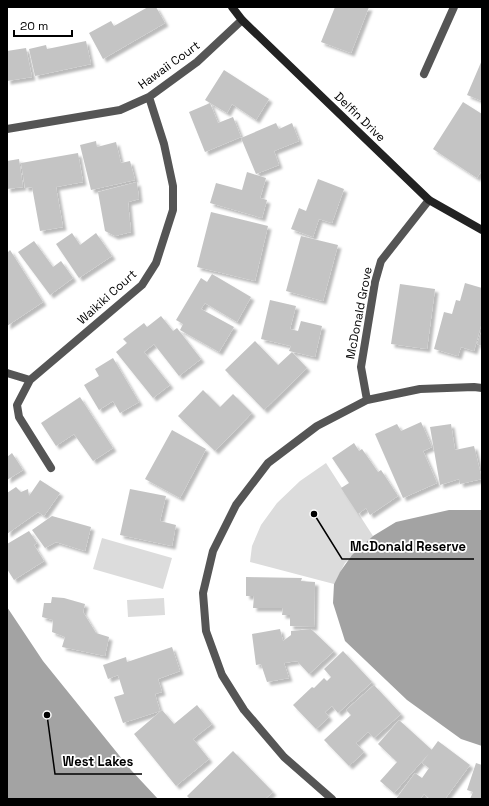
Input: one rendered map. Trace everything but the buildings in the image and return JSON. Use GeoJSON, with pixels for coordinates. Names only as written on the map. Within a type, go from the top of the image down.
{"type":"FeatureCollection","features":[{"type":"Feature","properties":{"kind":"street","name":"Delfin Drive"},"geometry":{"type":"LineString","coordinates":[[232,7],[242,20],[429,200],[482,230]]}},
{"type":"Feature","properties":{"kind":"street"},"geometry":{"type":"LineString","coordinates":[[424,74],[454,7]]}},
{"type":"Feature","properties":{"kind":"street","name":"Hawaii Court"},"geometry":{"type":"LineString","coordinates":[[7,129],[120,110],[149,97],[197,62],[242,20]]}},
{"type":"Feature","properties":{"kind":"street","name":"Waikiki Court"},"geometry":{"type":"LineString","coordinates":[[51,468],[19,417],[17,405],[30,380],[142,285],[156,263],[172,210],[173,186],[164,144],[149,97]]}},
{"type":"Feature","properties":{"kind":"street","name":"McDonald Grove"},"geometry":{"type":"LineString","coordinates":[[366,400],[361,367],[375,282],[381,261],[429,200]]}},
{"type":"Feature","properties":{"kind":"street"},"geometry":{"type":"LineString","coordinates":[[7,373],[30,380]]}},
{"type":"Feature","properties":{"kind":"street"},"geometry":{"type":"LineString","coordinates":[[332,799],[284,757],[244,710],[222,675],[206,630],[203,593],[213,551],[236,505],[268,463],[317,426],[366,400],[420,389],[482,388]]}},
{"type":"Feature","properties":{"kind":"shaded area"},"geometry":{"type":"Polygon","coordinates":[[[326,463],[373,536],[345,563],[334,584],[250,562],[252,546],[261,525],[277,503],[300,481],[326,463]]]}},
{"type":"Feature","properties":{"kind":"shaded area"},"geometry":{"type":"Polygon","coordinates":[[[449,510],[482,510],[482,746],[461,739],[407,700],[345,641],[333,603],[334,584],[340,572],[352,555],[373,536],[396,522],[449,510]]]}},
{"type":"Feature","properties":{"kind":"shaded area"},"geometry":{"type":"Polygon","coordinates":[[[102,538],[172,558],[163,589],[93,569],[102,538]]]}},
{"type":"Feature","properties":{"kind":"shaded area"},"geometry":{"type":"Polygon","coordinates":[[[164,598],[165,615],[128,617],[127,600],[164,598]]]}},
{"type":"Feature","properties":{"kind":"shaded area"},"geometry":{"type":"Polygon","coordinates":[[[7,607],[43,661],[131,770],[158,799],[7,799],[7,607]]]}},
{"type":"Feature","properties":{"kind":"place","name":"McDonald Reserve"},"geometry":{"type":"Point","coordinates":[314,514]}},
{"type":"Feature","properties":{"kind":"place","name":"West Lakes"},"geometry":{"type":"Point","coordinates":[47,715]}}]}
